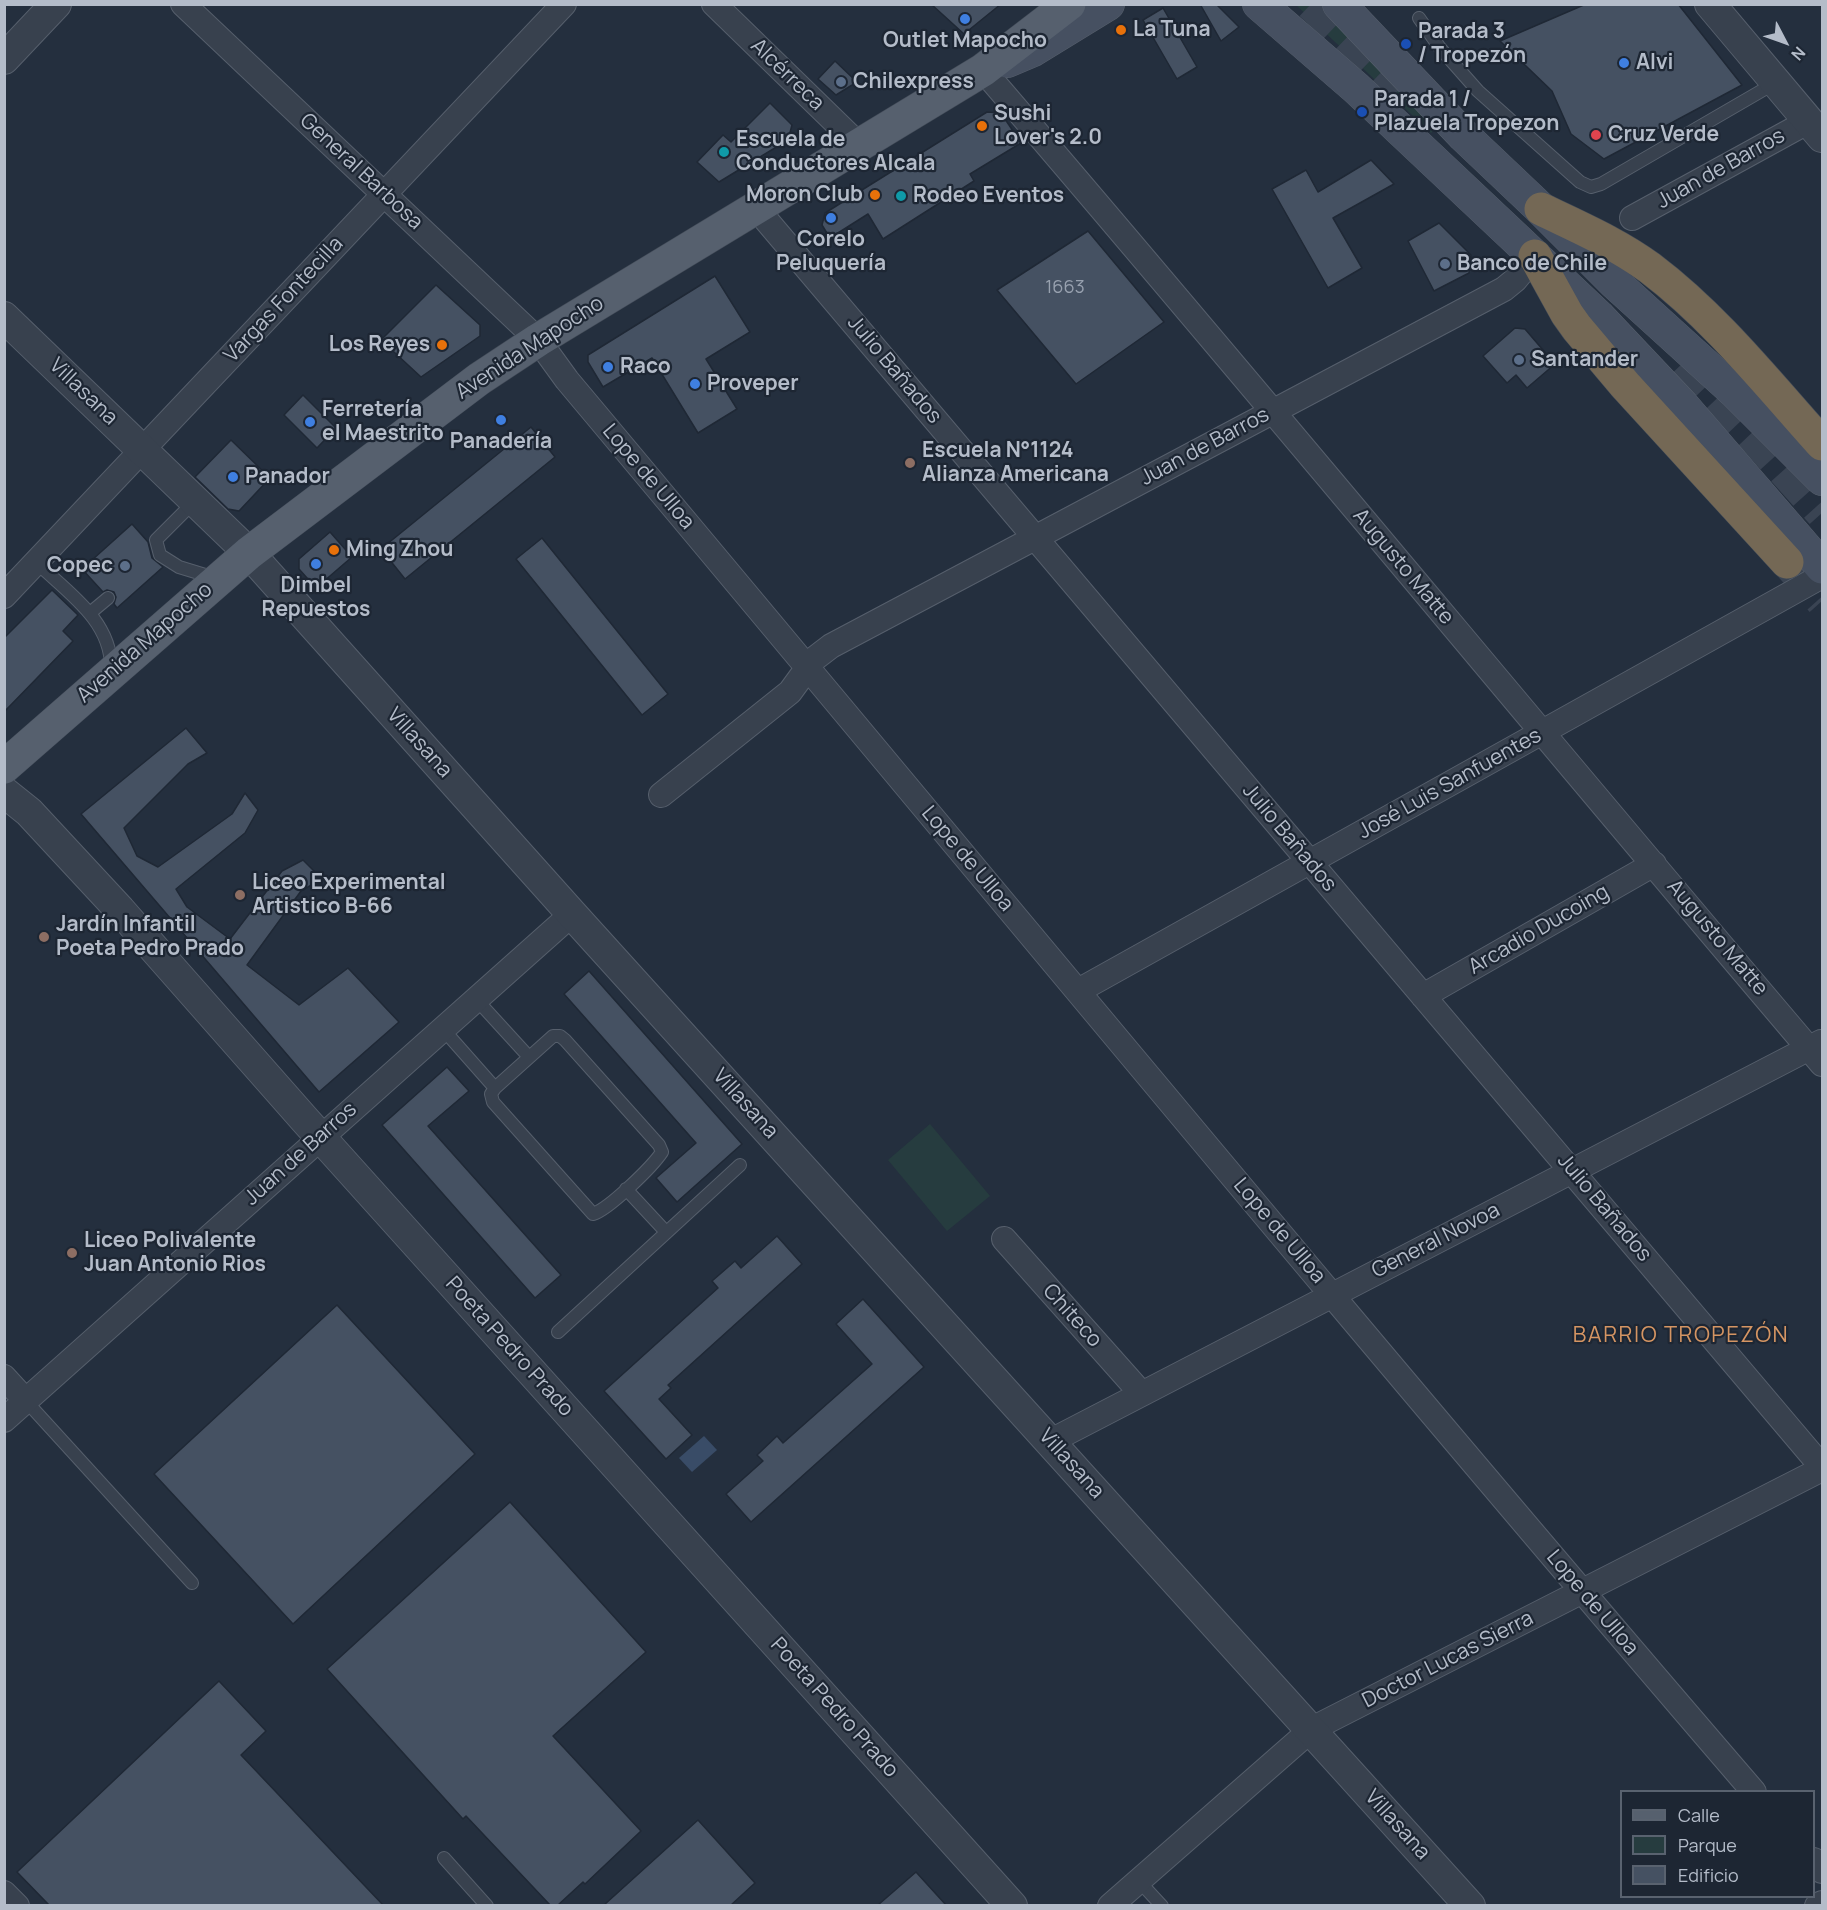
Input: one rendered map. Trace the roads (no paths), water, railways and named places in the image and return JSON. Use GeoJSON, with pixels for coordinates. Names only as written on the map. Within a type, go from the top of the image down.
{"type":"FeatureCollection","features":[{"type":"Feature","properties":{"kind":"highway"},"geometry":{"type":"LineString","coordinates":[[1541,209],[1611,243],[1650,268],[1731,342],[1822,444]]}},
{"type":"Feature","properties":{"kind":"highway"},"geometry":{"type":"LineString","coordinates":[[1535,256],[1577,328],[1639,401],[1787,562]]}},
{"type":"Feature","properties":{"kind":"main road"},"geometry":{"type":"LineString","coordinates":[[983,70],[1069,4]]}},
{"type":"Feature","properties":{"kind":"main road","name":"Avenida Mapocho"},"geometry":{"type":"LineString","coordinates":[[4,767],[111,671],[249,553],[470,386],[538,340],[983,70],[1033,50],[1108,4]]}},
{"type":"Feature","properties":{"kind":"main road"},"geometry":{"type":"LineString","coordinates":[[1259,4],[1356,88],[1598,316],[1683,406],[1822,567]]}},
{"type":"Feature","properties":{"kind":"main road"},"geometry":{"type":"LineString","coordinates":[[1339,4],[1464,136],[1615,283],[1736,393],[1822,479]]}},
{"type":"Feature","properties":{"kind":"street"},"geometry":{"type":"LineString","coordinates":[[4,59],[56,4]]}},
{"type":"Feature","properties":{"kind":"street","name":"General Barbosa"},"geometry":{"type":"LineString","coordinates":[[183,4],[538,340]]}},
{"type":"Feature","properties":{"kind":"street","name":"Vargas Fontecilla"},"geometry":{"type":"LineString","coordinates":[[4,596],[564,4]]}},
{"type":"Feature","properties":{"kind":"street","name":"Alcérreca"},"geometry":{"type":"LineString","coordinates":[[714,4],[860,146]]}},
{"type":"Feature","properties":{"kind":"street"},"geometry":{"type":"LineString","coordinates":[[1710,4],[1816,129]]}},
{"type":"Feature","properties":{"kind":"street","name":"Augusto Matte"},"geometry":{"type":"LineString","coordinates":[[983,70],[1274,411],[1541,733],[1818,1052]]}},
{"type":"Feature","properties":{"kind":"street","name":"Juan de Barros"},"geometry":{"type":"LineString","coordinates":[[1632,218],[1816,129]]}},
{"type":"Feature","properties":{"kind":"street","name":"Julio Bañados"},"geometry":{"type":"LineString","coordinates":[[756,208],[1822,1468]]}},
{"type":"Feature","properties":{"kind":"street","name":"Juan de Barros"},"geometry":{"type":"LineString","coordinates":[[807,668],[831,646],[1504,289],[1515,280],[1535,256]]}},
{"type":"Feature","properties":{"kind":"street","name":"Villasana"},"geometry":{"type":"LineString","coordinates":[[4,317],[249,553],[572,914],[1470,1905]]}},
{"type":"Feature","properties":{"kind":"street","name":"Lope de Ulloa"},"geometry":{"type":"LineString","coordinates":[[538,340],[567,380],[807,668],[1582,1592],[1753,1790]]}},
{"type":"Feature","properties":{"kind":"street","name":"José Luis Sanfuentes"},"geometry":{"type":"LineString","coordinates":[[1078,991],[1822,576]]}},
{"type":"Feature","properties":{"kind":"street"},"geometry":{"type":"LineString","coordinates":[[661,795],[790,692],[807,668]]}},
{"type":"Feature","properties":{"kind":"street","name":"Poeta Pedro Prado"},"geometry":{"type":"LineString","coordinates":[[4,792],[29,812],[120,910],[320,1137],[1012,1905]]}},
{"type":"Feature","properties":{"kind":"street","name":"Arcadio Ducoing"},"geometry":{"type":"LineString","coordinates":[[1424,996],[1654,864]]}},
{"type":"Feature","properties":{"kind":"street","name":"Juan de Barros"},"geometry":{"type":"LineString","coordinates":[[4,1420],[572,914]]}},
{"type":"Feature","properties":{"kind":"street","name":"General Novoa"},"geometry":{"type":"LineString","coordinates":[[1051,1441],[1572,1171],[1818,1052]]}},
{"type":"Feature","properties":{"kind":"street","name":"Chiteco"},"geometry":{"type":"LineString","coordinates":[[1004,1239],[1141,1393]]}},
{"type":"Feature","properties":{"kind":"street"},"geometry":{"type":"LineString","coordinates":[[4,1377],[26,1401]]}},
{"type":"Feature","properties":{"kind":"street","name":"Doctor Lucas Sierra"},"geometry":{"type":"LineString","coordinates":[[1110,1905],[1312,1729],[1822,1468]]}},
{"type":"Feature","properties":{"kind":"street"},"geometry":{"type":"LineString","coordinates":[[4,1893],[17,1905]]}},
{"type":"Feature","properties":{"kind":"street"},"geometry":{"type":"LineString","coordinates":[[1817,1905],[1822,1903]]}},
{"type":"Feature","properties":{"kind":"lane"},"geometry":{"type":"LineString","coordinates":[[1419,18],[1440,48],[1478,91],[1580,182],[1591,187],[1602,184],[1776,82]]}},
{"type":"Feature","properties":{"kind":"lane"},"geometry":{"type":"LineString","coordinates":[[196,501],[156,540],[160,555],[179,567],[218,579]]}},
{"type":"Feature","properties":{"kind":"lane"},"geometry":{"type":"LineString","coordinates":[[36,562],[90,613],[106,637],[111,654],[111,671]]}},
{"type":"Feature","properties":{"kind":"lane"},"geometry":{"type":"LineString","coordinates":[[90,613],[108,598]]}},
{"type":"Feature","properties":{"kind":"lane"},"geometry":{"type":"LineString","coordinates":[[476,999],[529,1057]]}},
{"type":"Feature","properties":{"kind":"lane"},"geometry":{"type":"LineString","coordinates":[[442,1028],[495,1088]]}},
{"type":"Feature","properties":{"kind":"lane"},"geometry":{"type":"LineString","coordinates":[[560,1035],[659,1145],[662,1152],[658,1158],[600,1212],[592,1214],[493,1102],[491,1095],[495,1088],[529,1057],[553,1036],[560,1035]]}},
{"type":"Feature","properties":{"kind":"lane"},"geometry":{"type":"LineString","coordinates":[[558,1332],[740,1165]]}},
{"type":"Feature","properties":{"kind":"lane"},"geometry":{"type":"LineString","coordinates":[[626,1189],[666,1232]]}},
{"type":"Feature","properties":{"kind":"lane"},"geometry":{"type":"LineString","coordinates":[[26,1401],[192,1583]]}},
{"type":"Feature","properties":{"kind":"lane"},"geometry":{"type":"LineString","coordinates":[[444,1858],[487,1905]]}},
{"type":"Feature","properties":{"kind":"lane"},"geometry":{"type":"LineString","coordinates":[[1138,1880],[1162,1905]]}},
{"type":"Feature","properties":{"kind":"water"},"geometry":{"type":"Polygon","coordinates":[[[704,1436],[717,1450],[692,1472],[679,1458],[704,1436]]]}},
{"type":"Feature","properties":{"kind":"tunnel"},"geometry":{"type":"LineString","coordinates":[[1311,4],[1400,89]]}},
{"type":"Feature","properties":{"kind":"tunnel"},"geometry":{"type":"LineString","coordinates":[[1683,363],[1822,513]]}},
{"type":"Feature","properties":{"kind":"tunnel"},"geometry":{"type":"LineString","coordinates":[[1787,562],[1822,601]]}},
{"type":"Feature","properties":{"kind":"place","name":"Outlet Mapocho"},"geometry":{"type":"Point","coordinates":[965,19]}},
{"type":"Feature","properties":{"kind":"place","name":"La Tuna"},"geometry":{"type":"Point","coordinates":[1121,30]}},
{"type":"Feature","properties":{"kind":"place","name":"Parada 3 / Tropezón"},"geometry":{"type":"Point","coordinates":[1406,44]}},
{"type":"Feature","properties":{"kind":"place","name":"Alvi"},"geometry":{"type":"Point","coordinates":[1624,63]}},
{"type":"Feature","properties":{"kind":"place","name":"Chilexpress"},"geometry":{"type":"Point","coordinates":[841,82]}},
{"type":"Feature","properties":{"kind":"place","name":"Parada 1 / Plazuela Tropezon"},"geometry":{"type":"Point","coordinates":[1362,112]}},
{"type":"Feature","properties":{"kind":"place","name":"Sushi Lover's 2.0"},"geometry":{"type":"Point","coordinates":[982,126]}},
{"type":"Feature","properties":{"kind":"place","name":"Cruz Verde"},"geometry":{"type":"Point","coordinates":[1596,135]}},
{"type":"Feature","properties":{"kind":"place","name":"Escuela de Conductores Alcala"},"geometry":{"type":"Point","coordinates":[724,152]}},
{"type":"Feature","properties":{"kind":"place","name":"Moron Club"},"geometry":{"type":"Point","coordinates":[875,195]}},
{"type":"Feature","properties":{"kind":"place","name":"Rodeo Eventos"},"geometry":{"type":"Point","coordinates":[901,196]}},
{"type":"Feature","properties":{"kind":"place","name":"Corelo Peluquería"},"geometry":{"type":"Point","coordinates":[831,218]}},
{"type":"Feature","properties":{"kind":"place","name":"Banco de Chile"},"geometry":{"type":"Point","coordinates":[1445,264]}},
{"type":"Feature","properties":{"kind":"place","name":"Los Reyes"},"geometry":{"type":"Point","coordinates":[442,345]}},
{"type":"Feature","properties":{"kind":"place","name":"Santander"},"geometry":{"type":"Point","coordinates":[1519,360]}},
{"type":"Feature","properties":{"kind":"place","name":"Raco"},"geometry":{"type":"Point","coordinates":[608,367]}},
{"type":"Feature","properties":{"kind":"place","name":"Proveper"},"geometry":{"type":"Point","coordinates":[695,384]}},
{"type":"Feature","properties":{"kind":"place","name":"Panadería"},"geometry":{"type":"Point","coordinates":[501,420]}},
{"type":"Feature","properties":{"kind":"place","name":"Ferretería el Maestrito"},"geometry":{"type":"Point","coordinates":[310,422]}},
{"type":"Feature","properties":{"kind":"place","name":"Escuela N°1124 Alianza Americana"},"geometry":{"type":"Point","coordinates":[910,463]}},
{"type":"Feature","properties":{"kind":"place","name":"Panador"},"geometry":{"type":"Point","coordinates":[233,477]}},
{"type":"Feature","properties":{"kind":"place","name":"Ming Zhou"},"geometry":{"type":"Point","coordinates":[334,550]}},
{"type":"Feature","properties":{"kind":"place","name":"Dimbel Repuestos"},"geometry":{"type":"Point","coordinates":[316,564]}},
{"type":"Feature","properties":{"kind":"place","name":"Copec"},"geometry":{"type":"Point","coordinates":[125,566]}},
{"type":"Feature","properties":{"kind":"place","name":"Liceo Experimental Artistico B-66"},"geometry":{"type":"Point","coordinates":[240,895]}},
{"type":"Feature","properties":{"kind":"place","name":"Jardín Infantil Poeta Pedro Prado"},"geometry":{"type":"Point","coordinates":[44,937]}},
{"type":"Feature","properties":{"kind":"place","name":"Liceo Polivalente Juan Antonio Rios"},"geometry":{"type":"Point","coordinates":[72,1253]}},
{"type":"Feature","properties":{"kind":"district","name":"BARRIO TROPEZÓN"},"geometry":{"type":"Point","coordinates":[1681,1336]}}]}
